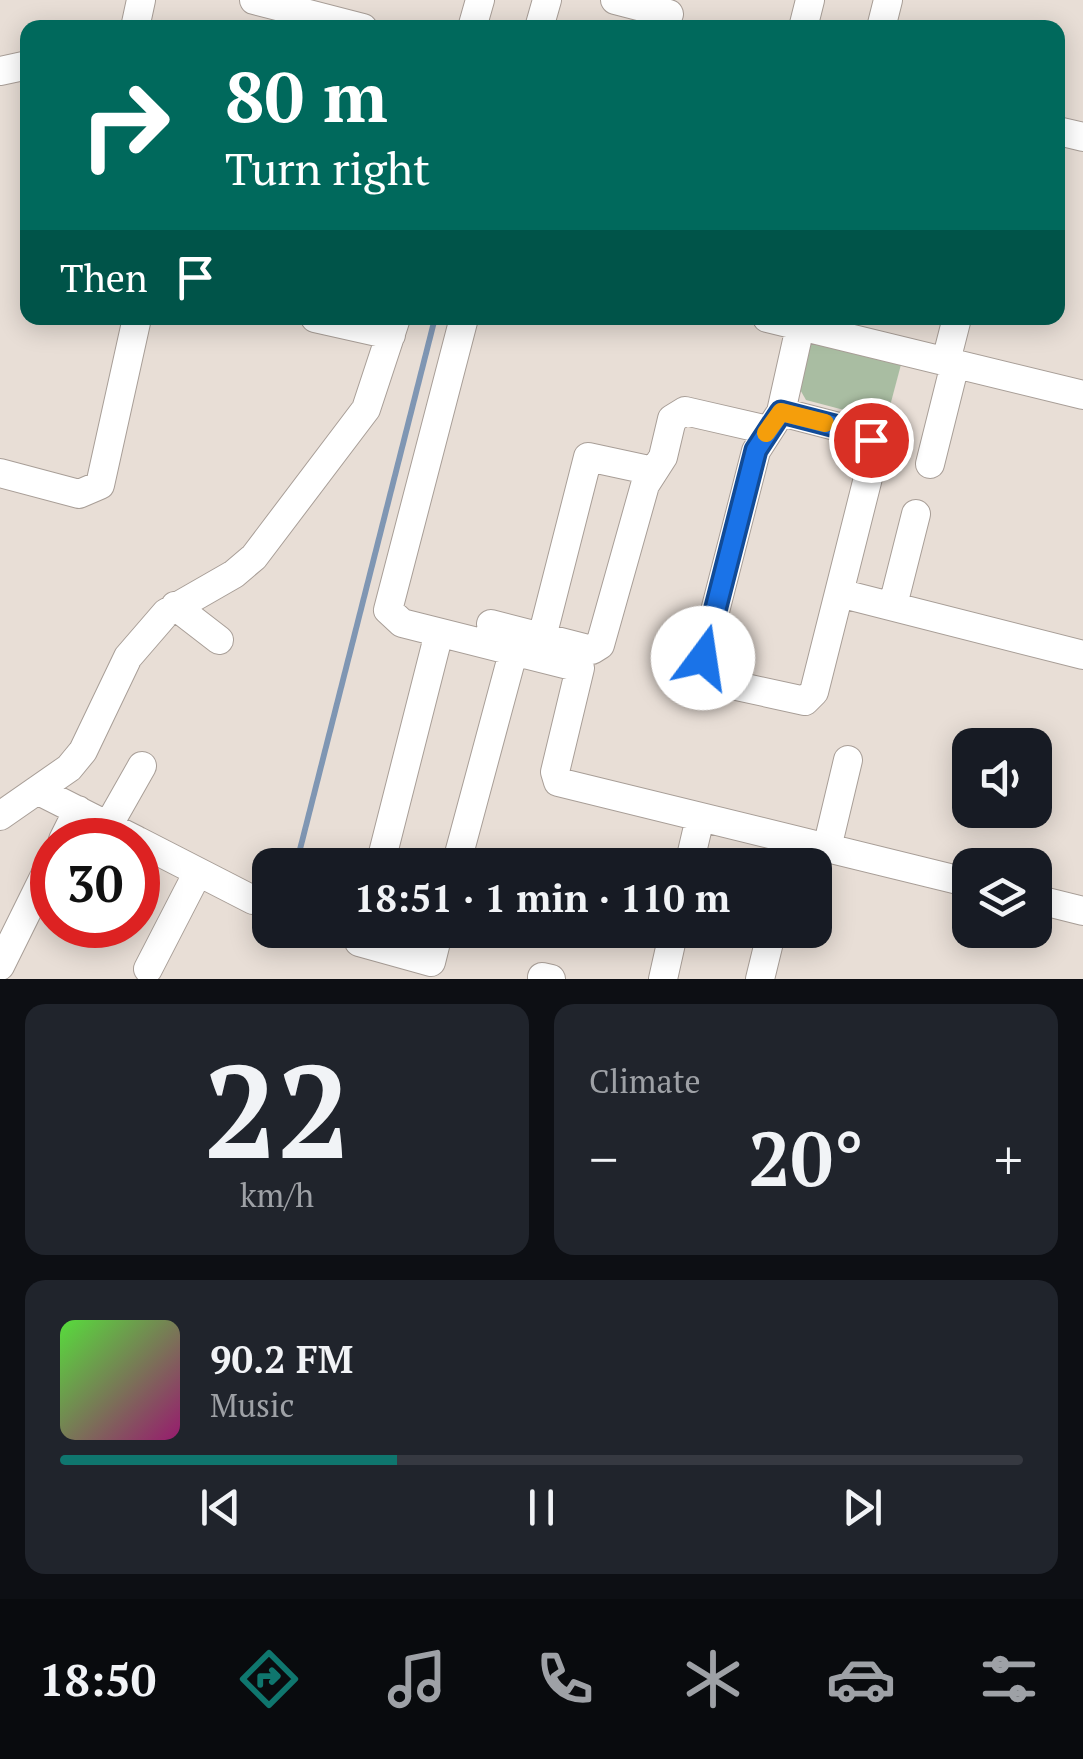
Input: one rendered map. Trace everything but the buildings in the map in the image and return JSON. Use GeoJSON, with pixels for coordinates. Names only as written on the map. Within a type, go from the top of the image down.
{"type":"FeatureCollection","features":[{"type":"Feature","properties":{"kind":"street"},"geometry":{"type":"LineString","coordinates":[[614,0],[669,14]]}},
{"type":"Feature","properties":{"kind":"street"},"geometry":{"type":"LineString","coordinates":[[262,10],[318,20]]}},
{"type":"Feature","properties":{"kind":"street"},"geometry":{"type":"LineString","coordinates":[[0,473],[79,494],[100,485],[135,325]]}},
{"type":"Feature","properties":{"kind":"street"},"geometry":{"type":"LineString","coordinates":[[462,325],[388,610],[402,623],[580,668],[555,772],[558,782],[700,818],[779,848]]}},
{"type":"Feature","properties":{"kind":"street"},"geometry":{"type":"LineString","coordinates":[[703,658],[756,450],[774,421],[800,325]]}},
{"type":"Feature","properties":{"kind":"street"},"geometry":{"type":"LineString","coordinates":[[812,325],[1083,395]]}},
{"type":"Feature","properties":{"kind":"street"},"geometry":{"type":"LineString","coordinates":[[930,464],[956,325]]}},
{"type":"Feature","properties":{"kind":"street"},"geometry":{"type":"LineString","coordinates":[[0,816],[14,802],[39,791],[83,751],[128,656],[175,606],[234,574],[254,557],[366,409],[382,372],[394,326]]}},
{"type":"Feature","properties":{"kind":"street"},"geometry":{"type":"LineString","coordinates":[[491,624],[592,650],[600,645],[645,484],[663,457],[672,419],[684,411],[862,433],[871,440],[874,454],[814,692],[805,701],[723,683]]}},
{"type":"Feature","properties":{"kind":"street"},"geometry":{"type":"LineString","coordinates":[[542,637],[588,457],[653,471]]}},
{"type":"Feature","properties":{"kind":"street"},"geometry":{"type":"LineString","coordinates":[[892,604],[916,514]]}},
{"type":"Feature","properties":{"kind":"street"},"geometry":{"type":"LineString","coordinates":[[839,592],[1083,655]]}},
{"type":"Feature","properties":{"kind":"street"},"geometry":{"type":"LineString","coordinates":[[175,606],[218,640]]}},
{"type":"Feature","properties":{"kind":"street"},"geometry":{"type":"LineString","coordinates":[[384,848],[439,633]]}},
{"type":"Feature","properties":{"kind":"street"},"geometry":{"type":"LineString","coordinates":[[461,848],[513,653]]}},
{"type":"Feature","properties":{"kind":"street"},"geometry":{"type":"LineString","coordinates":[[827,848],[848,760]]}},
{"type":"Feature","properties":{"kind":"street"},"geometry":{"type":"LineString","coordinates":[[113,818],[142,766]]}},
{"type":"Feature","properties":{"kind":"street"},"geometry":{"type":"LineString","coordinates":[[39,791],[93,818]]}},
{"type":"Feature","properties":{"kind":"street"},"geometry":{"type":"LineString","coordinates":[[74,818],[78,810]]}},
{"type":"Feature","properties":{"kind":"street"},"geometry":{"type":"LineString","coordinates":[[693,848],[700,818]]}},
{"type":"Feature","properties":{"kind":"street"},"geometry":{"type":"LineString","coordinates":[[832,849],[952,879]]}},
{"type":"Feature","properties":{"kind":"street"},"geometry":{"type":"LineString","coordinates":[[160,852],[252,899]]}},
{"type":"Feature","properties":{"kind":"street"},"geometry":{"type":"LineString","coordinates":[[148,969],[198,872]]}},
{"type":"Feature","properties":{"kind":"street"},"geometry":{"type":"LineString","coordinates":[[1052,903],[1083,910]]}},
{"type":"Feature","properties":{"kind":"street"},"geometry":{"type":"LineString","coordinates":[[0,966],[30,905]]}},
{"type":"Feature","properties":{"kind":"street"},"geometry":{"type":"LineString","coordinates":[[381,948],[431,962],[434,948]]}},
{"type":"Feature","properties":{"kind":"street"},"geometry":{"type":"LineString","coordinates":[[663,979],[670,948]]}},
{"type":"Feature","properties":{"kind":"street"},"geometry":{"type":"LineString","coordinates":[[760,979],[768,948]]}},
{"type":"Feature","properties":{"kind":"green space"},"geometry":{"type":"Polygon","coordinates":[[[811,334],[903,357],[886,421],[806,400],[798,386],[811,334]]]}},
{"type":"Feature","properties":{"kind":"water"},"geometry":{"type":"Polygon","coordinates":[[[430,325],[436,325],[303,848],[297,848],[430,325]]]}},
{"type":"Feature","properties":{"kind":"slow traffic"},"geometry":{"type":"LineString","coordinates":[[766,433],[781,412],[825,423]]}},
{"type":"Feature","properties":{"kind":"route"},"geometry":{"type":"LineString","coordinates":[[703,658],[756,450],[781,412],[862,433],[871,440]]}}]}
